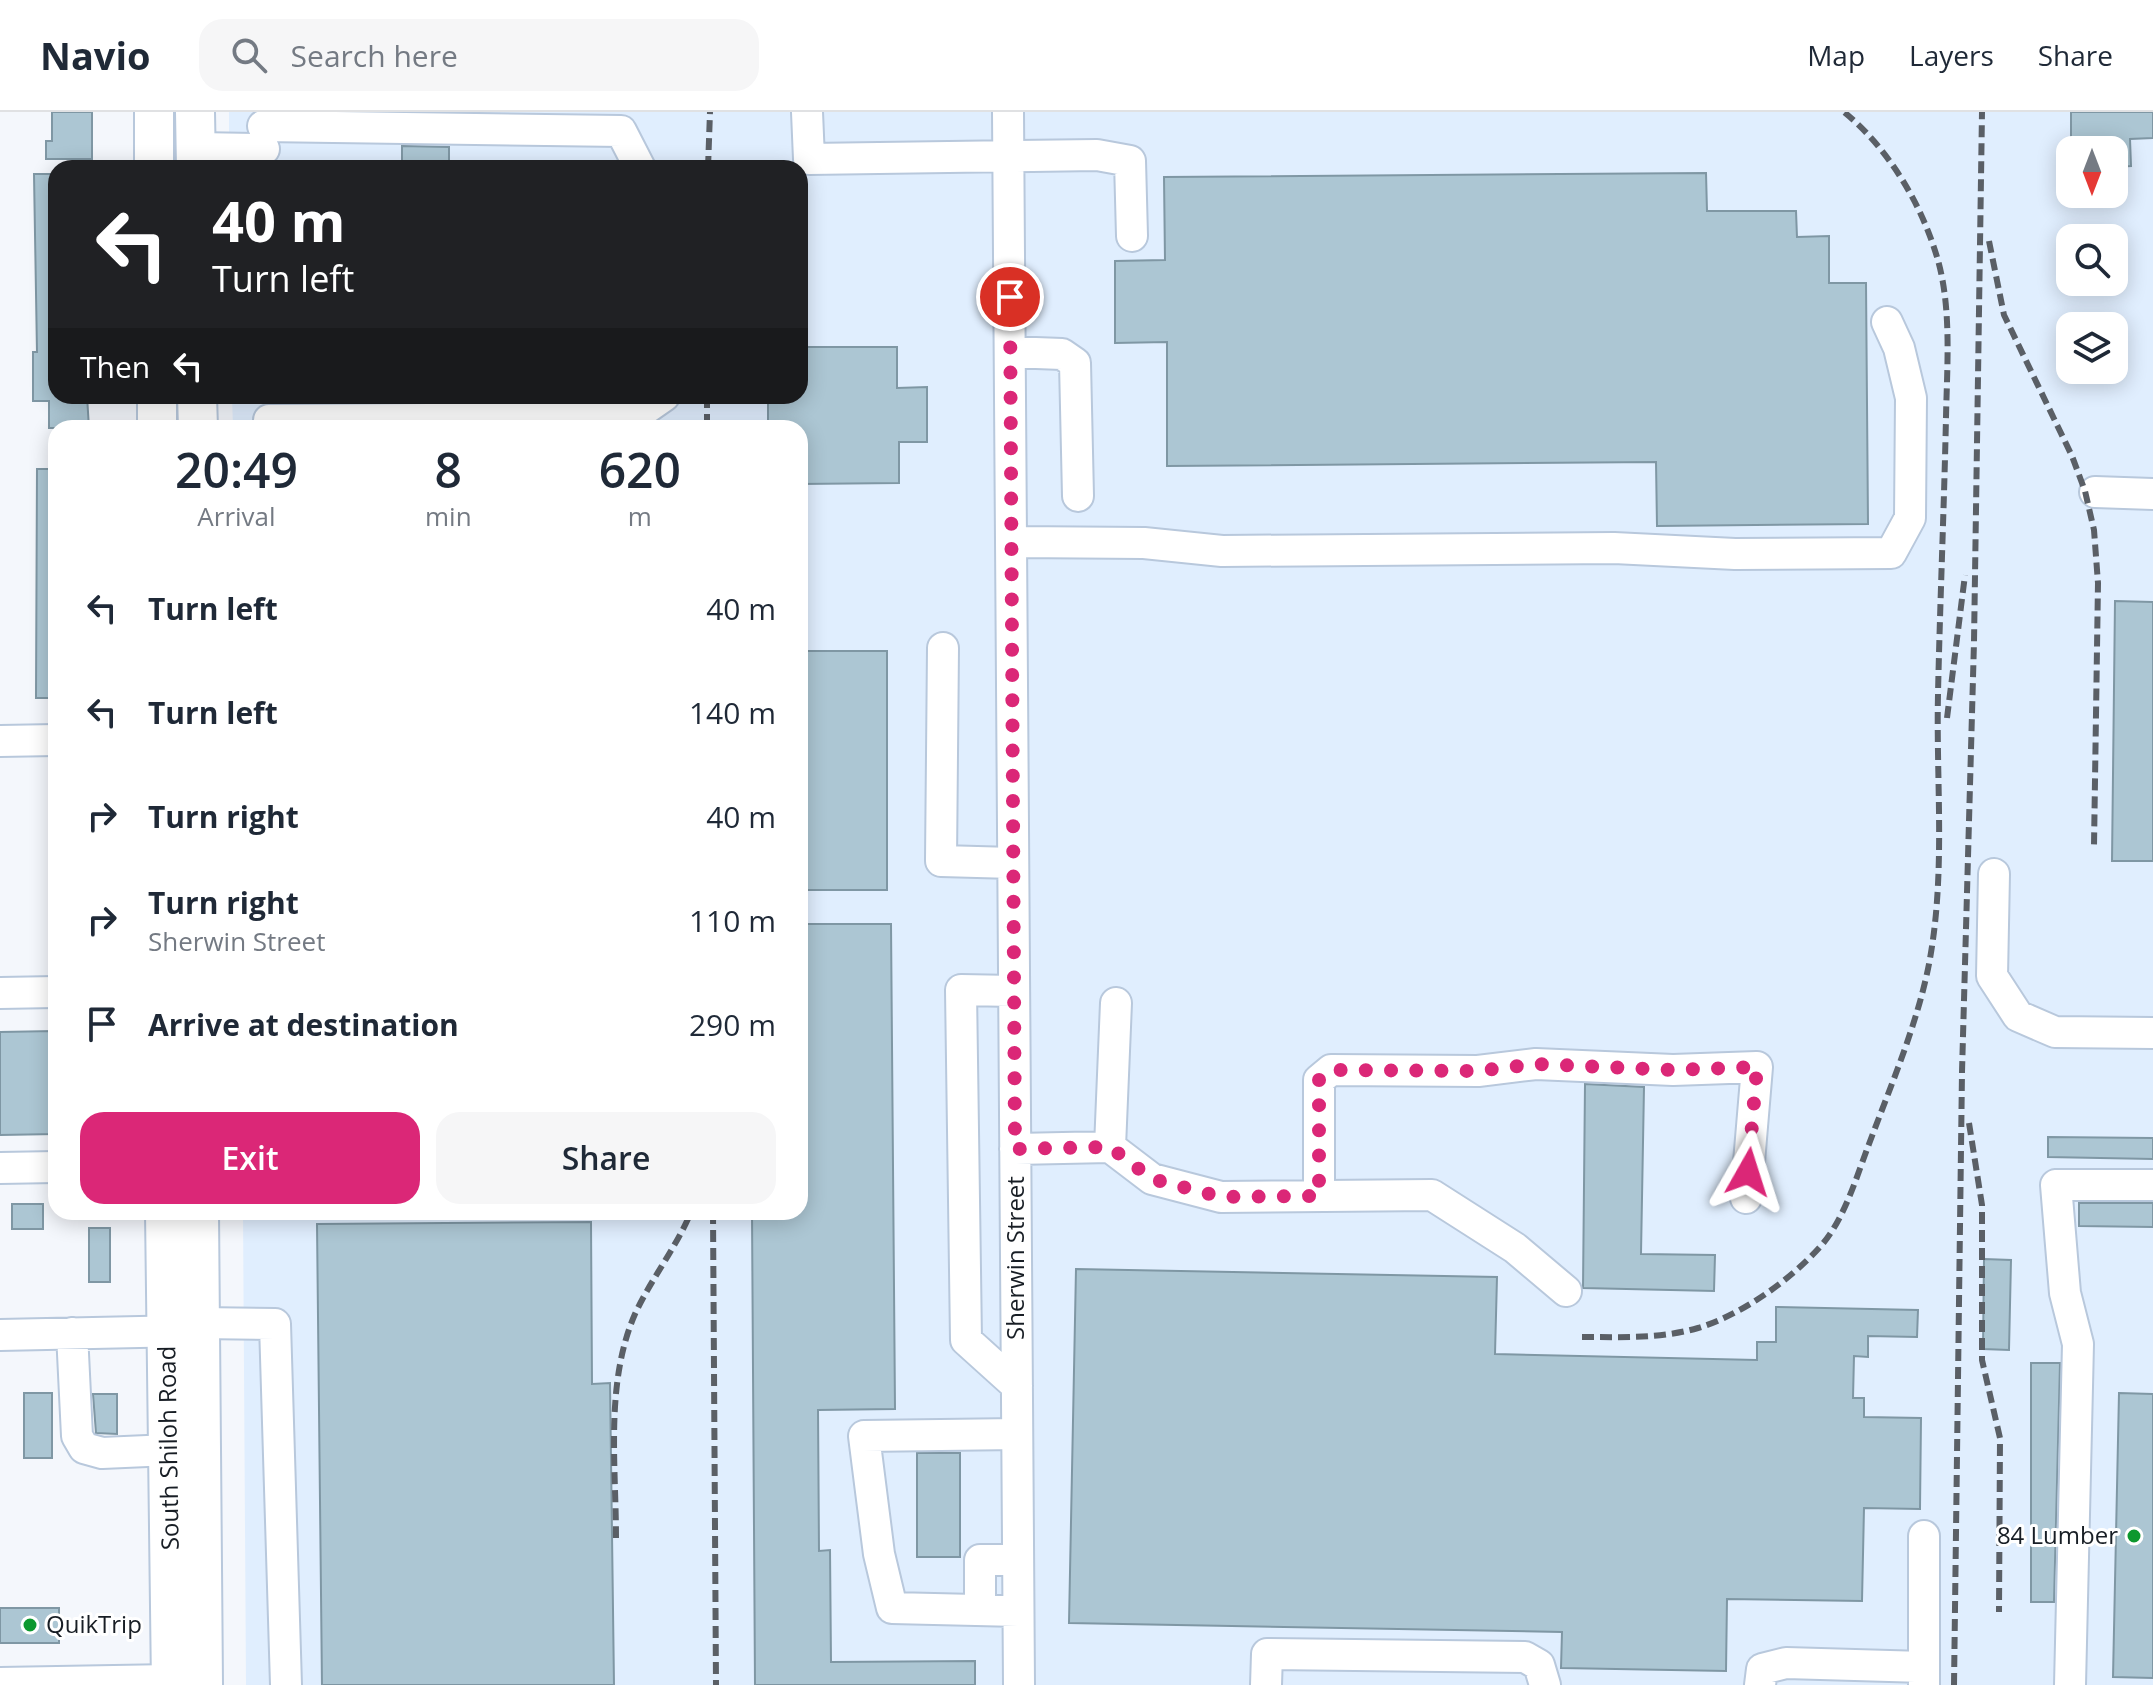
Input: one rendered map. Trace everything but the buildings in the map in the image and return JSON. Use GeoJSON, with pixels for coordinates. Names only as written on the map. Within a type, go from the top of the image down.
{"type":"FeatureCollection","features":[{"type":"Feature","properties":{"kind":"main road"},"geometry":{"type":"LineString","coordinates":[[154,112],[154,160]]}},
{"type":"Feature","properties":{"kind":"main road","name":"South Shiloh Road"},"geometry":{"type":"LineString","coordinates":[[167,1220],[188,1328],[182,1683]]}},
{"type":"Feature","properties":{"kind":"main road","name":"South Shiloh Road"},"geometry":{"type":"LineString","coordinates":[[182,1683],[170,1450],[188,1328],[198,1220]]}},
{"type":"Feature","properties":{"kind":"street"},"geometry":{"type":"LineString","coordinates":[[807,112],[809,159],[1097,155],[1130,161],[1132,236]]}},
{"type":"Feature","properties":{"kind":"street","name":"Sherwin Street"},"geometry":{"type":"LineString","coordinates":[[1008,112],[1019,1685]]}},
{"type":"Feature","properties":{"kind":"street"},"geometry":{"type":"LineString","coordinates":[[196,143],[621,131],[636,160]]}},
{"type":"Feature","properties":{"kind":"street"},"geometry":{"type":"LineString","coordinates":[[1011,542],[1144,543],[1222,551],[1614,548],[1735,554],[1891,553],[1910,518],[1911,398],[1899,348],[1887,322]]}},
{"type":"Feature","properties":{"kind":"street"},"geometry":{"type":"LineString","coordinates":[[1010,352],[1062,354],[1075,363],[1078,496]]}},
{"type":"Feature","properties":{"kind":"street"},"geometry":{"type":"LineString","coordinates":[[268,415],[619,418],[641,412],[652,404]]}},
{"type":"Feature","properties":{"kind":"street"},"geometry":{"type":"LineString","coordinates":[[2095,492],[2153,494]]}},
{"type":"Feature","properties":{"kind":"street"},"geometry":{"type":"LineString","coordinates":[[943,648],[941,861],[1013,863]]}},
{"type":"Feature","properties":{"kind":"street"},"geometry":{"type":"LineString","coordinates":[[0,741],[48,740]]}},
{"type":"Feature","properties":{"kind":"street"},"geometry":{"type":"LineString","coordinates":[[1994,874],[1992,976],[2018,1016],[2055,1032],[2153,1033]]}},
{"type":"Feature","properties":{"kind":"street"},"geometry":{"type":"LineString","coordinates":[[1014,991],[961,990],[966,1340],[1017,1386]]}},
{"type":"Feature","properties":{"kind":"street"},"geometry":{"type":"LineString","coordinates":[[0,993],[48,992]]}},
{"type":"Feature","properties":{"kind":"street"},"geometry":{"type":"LineString","coordinates":[[1110,1147],[1116,1003]]}},
{"type":"Feature","properties":{"kind":"street"},"geometry":{"type":"LineString","coordinates":[[1319,1196],[1319,1080],[1331,1070],[1478,1071],[1536,1064],[1673,1070],[1757,1067],[1746,1198]]}},
{"type":"Feature","properties":{"kind":"street"},"geometry":{"type":"LineString","coordinates":[[1015,1149],[1110,1147],[1152,1179],[1221,1197],[1432,1195],[1515,1248],[1566,1291]]}},
{"type":"Feature","properties":{"kind":"street"},"geometry":{"type":"LineString","coordinates":[[0,1168],[48,1167]]}},
{"type":"Feature","properties":{"kind":"street"},"geometry":{"type":"LineString","coordinates":[[2070,1685],[2078,1344],[2065,1293],[2056,1185],[2153,1185]]}},
{"type":"Feature","properties":{"kind":"street"},"geometry":{"type":"LineString","coordinates":[[0,1335],[275,1324],[286,1685]]}},
{"type":"Feature","properties":{"kind":"street"},"geometry":{"type":"LineString","coordinates":[[72,1333],[77,1436],[84,1448],[102,1453],[170,1450]]}},
{"type":"Feature","properties":{"kind":"street"},"geometry":{"type":"LineString","coordinates":[[1017,1434],[864,1436],[879,1554],[892,1608],[1018,1611]]}},
{"type":"Feature","properties":{"kind":"street"},"geometry":{"type":"LineString","coordinates":[[1760,1685],[1762,1669],[1786,1663],[1913,1676],[1924,1536]]}},
{"type":"Feature","properties":{"kind":"street"},"geometry":{"type":"LineString","coordinates":[[980,1610],[980,1560],[1018,1560]]}},
{"type":"Feature","properties":{"kind":"street"},"geometry":{"type":"LineString","coordinates":[[1266,1685],[1267,1654],[1525,1657],[1539,1665],[1545,1685]]}},
{"type":"Feature","properties":{"kind":"street"},"geometry":{"type":"LineString","coordinates":[[0,1683],[182,1683]]}},
{"type":"Feature","properties":{"kind":"shaded area"},"geometry":{"type":"Polygon","coordinates":[[[229,112],[2153,112],[2153,1685],[246,1685],[243,1220],[808,1220],[808,420],[233,420],[232,404],[808,404],[808,160],[229,160],[229,112]]]}},
{"type":"Feature","properties":{"kind":"railway"},"geometry":{"type":"LineString","coordinates":[[708,160],[710,112]]}},
{"type":"Feature","properties":{"kind":"railway"},"geometry":{"type":"LineString","coordinates":[[1582,1337],[1655,1336],[1684,1332],[1714,1322],[1763,1296],[1819,1248],[1836,1225],[1854,1185],[1911,1032],[1929,964],[1939,863],[1938,694],[1947,316],[1937,257],[1912,197],[1889,159],[1844,112]]}},
{"type":"Feature","properties":{"kind":"railway"},"geometry":{"type":"LineString","coordinates":[[1954,1685],[1962,1072],[1974,642],[1982,112]]}},
{"type":"Feature","properties":{"kind":"railway"},"geometry":{"type":"LineString","coordinates":[[1989,241],[2004,315],[2072,456],[2085,491],[2094,530],[2098,583],[2094,846]]}},
{"type":"Feature","properties":{"kind":"railway"},"geometry":{"type":"LineString","coordinates":[[707,404],[707,420]]}},
{"type":"Feature","properties":{"kind":"railway"},"geometry":{"type":"LineString","coordinates":[[1947,718],[1965,575]]}},
{"type":"Feature","properties":{"kind":"railway"},"geometry":{"type":"LineString","coordinates":[[1969,1123],[1982,1205],[1982,1360],[2000,1438],[1999,1612]]}},
{"type":"Feature","properties":{"kind":"railway"},"geometry":{"type":"LineString","coordinates":[[616,1538],[614,1424],[619,1368],[635,1314],[687,1220]]}},
{"type":"Feature","properties":{"kind":"railway"},"geometry":{"type":"LineString","coordinates":[[713,1220],[716,1685]]}},
{"type":"Feature","properties":{"kind":"place","name":"84 Lumber"},"geometry":{"type":"Point","coordinates":[2134,1536]}},
{"type":"Feature","properties":{"kind":"place","name":"QuikTrip"},"geometry":{"type":"Point","coordinates":[30,1625]}},
{"type":"Feature","properties":{"kind":"route"},"geometry":{"type":"LineString","coordinates":[[1010,297],[1015,1149],[1110,1147],[1152,1179],[1221,1197],[1319,1196],[1319,1080],[1331,1070],[1478,1071],[1536,1064],[1637,1066],[1673,1070],[1757,1067],[1748,1172]]}}]}
